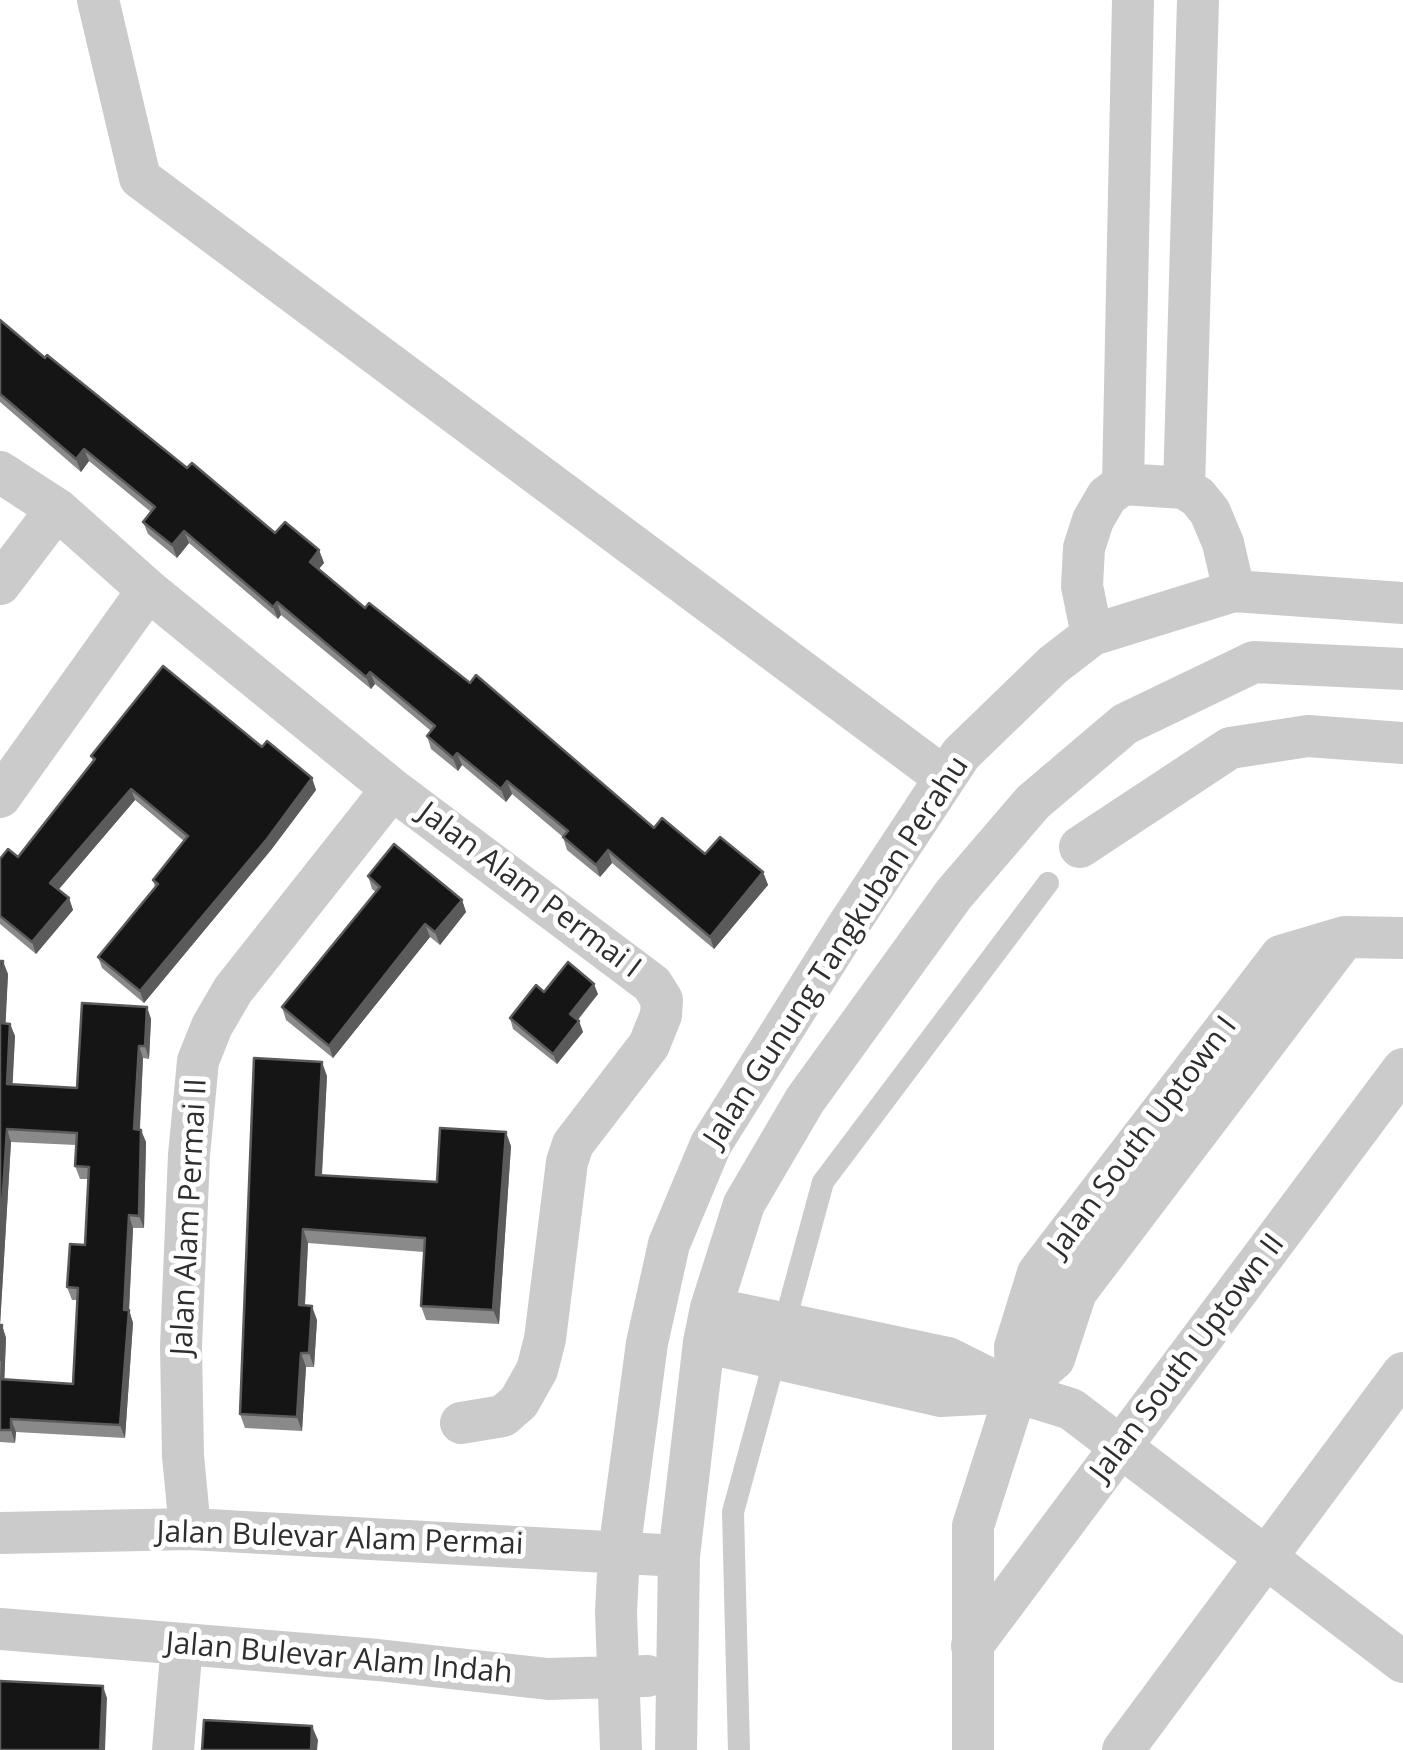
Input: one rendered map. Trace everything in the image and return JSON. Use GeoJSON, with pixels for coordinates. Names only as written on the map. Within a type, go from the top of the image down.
{"type":"FeatureCollection","features":[{"type":"Feature","properties":{"kind":"street"},"geometry":{"type":"LineString","coordinates":[[98,0],[140,178],[945,778]]}},
{"type":"Feature","properties":{"kind":"street"},"geometry":{"type":"LineString","coordinates":[[1123,484],[1133,0]]}},
{"type":"Feature","properties":{"kind":"street"},"geometry":{"type":"LineString","coordinates":[[1184,488],[1198,0]]}},
{"type":"Feature","properties":{"kind":"street","name":"Jalan Alam Permai I"},"geometry":{"type":"LineString","coordinates":[[0,472],[57,509],[148,590],[392,789],[652,984],[662,1000],[661,1015],[649,1045],[574,1144],[567,1162],[538,1370],[519,1402],[503,1416],[461,1423]]}},
{"type":"Feature","properties":{"kind":"street"},"geometry":{"type":"LineString","coordinates":[[1090,633],[1082,586],[1084,548],[1093,520],[1107,496],[1123,484],[1184,488],[1198,497],[1210,512],[1223,543],[1234,591]]}},
{"type":"Feature","properties":{"kind":"street"},"geometry":{"type":"LineString","coordinates":[[0,584],[57,509]]}},
{"type":"Feature","properties":{"kind":"street"},"geometry":{"type":"LineString","coordinates":[[0,797],[148,590]]}},
{"type":"Feature","properties":{"kind":"street","name":"Jalan Gunung Tangkuban Perahu"},"geometry":{"type":"LineString","coordinates":[[621,1750],[616,1612],[620,1552],[647,1342],[669,1244],[712,1144],[961,754],[1090,633],[1234,591],[1403,602]]}},
{"type":"Feature","properties":{"kind":"street","name":"Jalan Gunung Tangkuban Perahu"},"geometry":{"type":"LineString","coordinates":[[676,1750],[680,1556],[707,1325],[744,1204],[805,1100],[954,894],[1033,802],[1125,724],[1254,662],[1403,669]]}},
{"type":"Feature","properties":{"kind":"street"},"geometry":{"type":"LineString","coordinates":[[1080,847],[1230,748],[1308,736],[1403,744]]}},
{"type":"Feature","properties":{"kind":"street","name":"Jalan Alam Permai II"},"geometry":{"type":"LineString","coordinates":[[190,1529],[183,1456],[181,1346],[189,1155],[198,1061],[233,990],[392,789]]}},
{"type":"Feature","properties":{"kind":"street","name":"Jalan South Uptown I"},"geometry":{"type":"LineString","coordinates":[[973,1750],[973,1526],[1016,1392],[1015,1347],[1038,1274],[1281,956],[1345,936],[1403,938]]}},
{"type":"Feature","properties":{"kind":"street","name":"Jalan South Uptown II"},"geometry":{"type":"LineString","coordinates":[[972,1646],[1403,1069]]}},
{"type":"Feature","properties":{"kind":"street"},"geometry":{"type":"LineString","coordinates":[[707,1325],[780,1341],[941,1396],[1016,1392],[1071,1409],[1403,1662]]}},
{"type":"Feature","properties":{"kind":"street"},"geometry":{"type":"LineString","coordinates":[[1124,1750],[1403,1373]]}},
{"type":"Feature","properties":{"kind":"street","name":"Jalan Bulevar Alam Permai"},"geometry":{"type":"LineString","coordinates":[[0,1533],[190,1529],[680,1556]]}},
{"type":"Feature","properties":{"kind":"street","name":"Jalan Bulevar Alam Indah"},"geometry":{"type":"LineString","coordinates":[[0,1629],[378,1660],[548,1679],[648,1676],[676,1665]]}},
{"type":"Feature","properties":{"kind":"street"},"geometry":{"type":"LineString","coordinates":[[172,1750],[182,1644]]}},
{"type":"Feature","properties":{"kind":"lane"},"geometry":{"type":"LineString","coordinates":[[739,1750],[734,1512],[823,1182],[1048,883]]}},
{"type":"Feature","properties":{"kind":"building"},"geometry":{"type":"Polygon","coordinates":[[[0,320],[187,468],[192,463],[275,533],[285,522],[319,550],[310,562],[365,608],[369,603],[470,683],[476,675],[654,828],[662,818],[705,854],[720,837],[763,872],[710,937],[608,850],[596,865],[563,837],[568,831],[507,781],[501,789],[457,753],[453,758],[427,736],[435,726],[370,672],[366,677],[277,602],[273,607],[184,531],[172,545],[143,522],[155,507],[84,449],[76,459],[0,394],[0,320]]]}},
{"type":"Feature","properties":{"kind":"building"},"geometry":{"type":"Polygon","coordinates":[[[163,666],[262,747],[267,741],[312,778],[267,839],[140,991],[98,957],[158,884],[153,880],[188,836],[131,789],[50,883],[69,898],[32,942],[0,916],[0,859],[8,849],[18,857],[163,666]]]}},
{"type":"Feature","properties":{"kind":"building"},"geometry":{"type":"Polygon","coordinates":[[[394,844],[462,900],[435,932],[425,924],[329,1046],[282,1007],[380,887],[368,876],[394,844]]]}},
{"type":"Feature","properties":{"kind":"building"},"geometry":{"type":"Polygon","coordinates":[[[0,961],[3,961],[0,1023],[0,961]]]}},
{"type":"Feature","properties":{"kind":"building"},"geometry":{"type":"Polygon","coordinates":[[[568,962],[594,984],[570,1014],[579,1021],[553,1054],[510,1018],[536,985],[544,992],[568,962]]]}},
{"type":"Feature","properties":{"kind":"building"},"geometry":{"type":"Polygon","coordinates":[[[82,1003],[147,1007],[145,1046],[139,1046],[134,1129],[141,1130],[139,1216],[129,1215],[124,1310],[129,1310],[120,1425],[11,1419],[11,1430],[0,1430],[0,1379],[73,1384],[78,1288],[67,1287],[70,1244],[85,1245],[89,1167],[75,1166],[77,1133],[7,1129],[0,1239],[0,1023],[10,1024],[7,1084],[77,1088],[82,1003]]]}},
{"type":"Feature","properties":{"kind":"building"},"geometry":{"type":"Polygon","coordinates":[[[254,1058],[322,1062],[316,1175],[437,1182],[440,1128],[506,1132],[493,1310],[421,1306],[425,1238],[303,1229],[299,1305],[312,1306],[309,1353],[301,1353],[297,1417],[240,1414],[254,1058]]]}},
{"type":"Feature","properties":{"kind":"building"},"geometry":{"type":"Polygon","coordinates":[[[0,1681],[103,1686],[100,1750],[0,1750],[0,1681]]]}},
{"type":"Feature","properties":{"kind":"building"},"geometry":{"type":"Polygon","coordinates":[[[204,1720],[312,1726],[311,1750],[202,1750],[204,1720]]]}}]}
